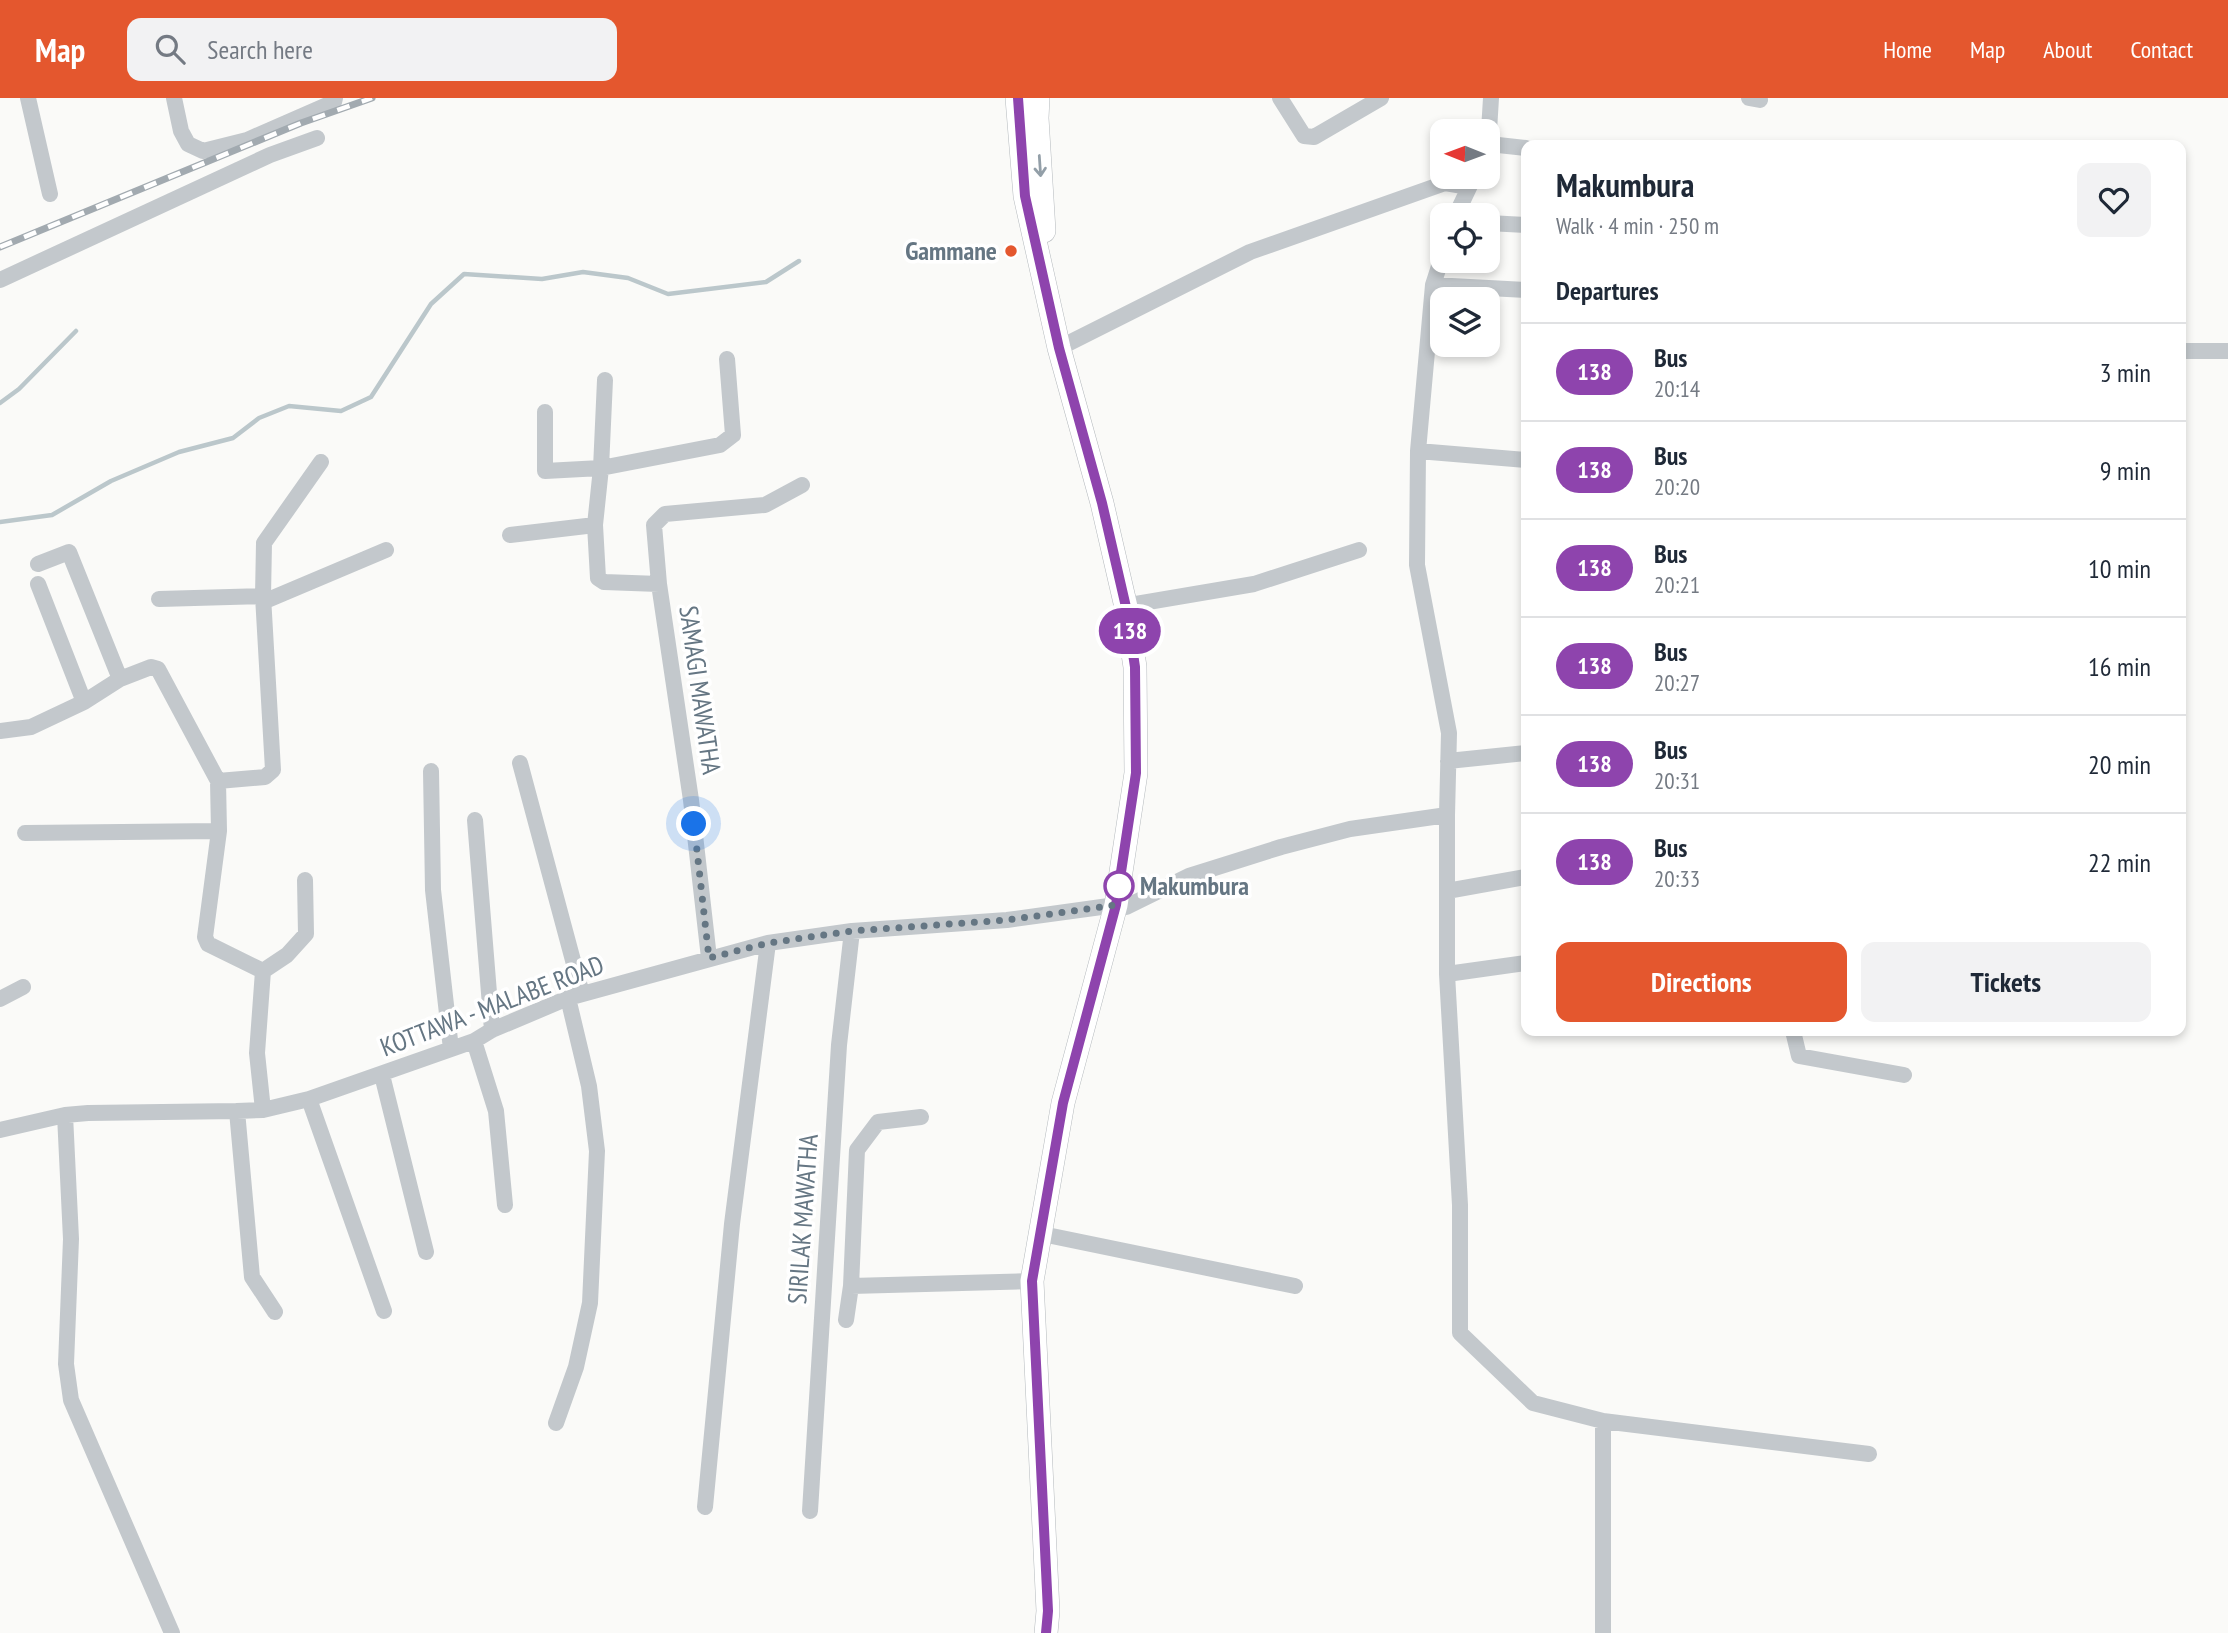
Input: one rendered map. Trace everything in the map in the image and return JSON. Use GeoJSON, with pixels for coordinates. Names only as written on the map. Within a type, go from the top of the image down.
{"type":"FeatureCollection","features":[{"type":"Feature","properties":{"kind":"highway"},"geometry":{"type":"LineString","coordinates":[[1017,98],[1025,196],[1136,604],[1145,666],[1146,774],[1121,906],[1073,1106],[1048,1235],[1041,1295],[1053,1622]]}},
{"type":"Feature","properties":{"kind":"highway"},"geometry":{"type":"LineString","coordinates":[[1038,98],[1045,253],[1126,607],[1135,667],[1136,773],[1121,906],[1063,1103],[1032,1281],[1053,1622]]}},
{"type":"Feature","properties":{"kind":"street"},"geometry":{"type":"LineString","coordinates":[[28,98],[50,194]]}},
{"type":"Feature","properties":{"kind":"street"},"geometry":{"type":"LineString","coordinates":[[174,98],[181,131],[188,144],[203,151],[247,139],[320,109],[334,102],[335,98]]}},
{"type":"Feature","properties":{"kind":"street"},"geometry":{"type":"LineString","coordinates":[[1280,98],[1304,136],[1314,137],[1381,98]]}},
{"type":"Feature","properties":{"kind":"street"},"geometry":{"type":"LineString","coordinates":[[1490,119],[1491,98]]}},
{"type":"Feature","properties":{"kind":"street"},"geometry":{"type":"LineString","coordinates":[[0,280],[270,155],[317,138]]}},
{"type":"Feature","properties":{"kind":"street"},"geometry":{"type":"LineString","coordinates":[[1500,146],[1521,148]]}},
{"type":"Feature","properties":{"kind":"street"},"geometry":{"type":"LineString","coordinates":[[1064,345],[1250,252],[1430,188]]}},
{"type":"Feature","properties":{"kind":"street"},"geometry":{"type":"LineString","coordinates":[[1500,224],[1521,225]]}},
{"type":"Feature","properties":{"kind":"street"},"geometry":{"type":"LineString","coordinates":[[1437,273],[1433,285],[1418,451],[1418,565],[1449,733],[1447,974],[1460,1205],[1460,1333],[1533,1403],[1603,1421],[1869,1454]]}},
{"type":"Feature","properties":{"kind":"street"},"geometry":{"type":"LineString","coordinates":[[1433,285],[1521,290]]}},
{"type":"Feature","properties":{"kind":"street"},"geometry":{"type":"LineString","coordinates":[[2186,351],[2228,351]]}},
{"type":"Feature","properties":{"kind":"street"},"geometry":{"type":"LineString","coordinates":[[545,412],[545,471],[601,468],[720,445],[733,435],[727,359]]}},
{"type":"Feature","properties":{"kind":"street"},"geometry":{"type":"LineString","coordinates":[[605,380],[596,525],[598,578],[604,582],[659,584]]}},
{"type":"Feature","properties":{"kind":"street"},"geometry":{"type":"LineString","coordinates":[[1418,451],[1521,460]]}},
{"type":"Feature","properties":{"kind":"street"},"geometry":{"type":"LineString","coordinates":[[218,781],[265,777],[273,771],[263,599],[264,543],[321,462]]}},
{"type":"Feature","properties":{"kind":"street","name":"SAMAGI MAWATHA"},"geometry":{"type":"LineString","coordinates":[[709,958],[691,800],[659,584],[654,525],[665,514],[765,505],[802,485]]}},
{"type":"Feature","properties":{"kind":"street"},"geometry":{"type":"LineString","coordinates":[[510,535],[596,525]]}},
{"type":"Feature","properties":{"kind":"street"},"geometry":{"type":"LineString","coordinates":[[159,599],[263,599],[386,550]]}},
{"type":"Feature","properties":{"kind":"street"},"geometry":{"type":"LineString","coordinates":[[1136,604],[1254,584],[1359,550]]}},
{"type":"Feature","properties":{"kind":"street"},"geometry":{"type":"LineString","coordinates":[[38,564],[69,552],[120,678]]}},
{"type":"Feature","properties":{"kind":"street"},"geometry":{"type":"LineString","coordinates":[[38,584],[84,702]]}},
{"type":"Feature","properties":{"kind":"street"},"geometry":{"type":"LineString","coordinates":[[0,731],[31,727],[84,702],[120,678],[151,667],[158,669],[218,781],[219,831],[205,937],[208,944],[263,971]]}},
{"type":"Feature","properties":{"kind":"street"},"geometry":{"type":"LineString","coordinates":[[1448,761],[1521,753]]}},
{"type":"Feature","properties":{"kind":"street"},"geometry":{"type":"LineString","coordinates":[[520,763],[575,996],[597,1151],[590,1303],[576,1367],[556,1423]]}},
{"type":"Feature","properties":{"kind":"street"},"geometry":{"type":"LineString","coordinates":[[431,771],[433,890],[452,1049]]}},
{"type":"Feature","properties":{"kind":"street","name":"KOTTAWA - MALABE ROAD"},"geometry":{"type":"LineString","coordinates":[[1,1127],[88,1113],[262,1110],[309,1099],[382,1075],[474,1041],[492,1030],[575,996],[768,943],[852,931],[1007,920],[1121,906],[1189,876],[1281,847],[1350,830],[1447,815]]}},
{"type":"Feature","properties":{"kind":"street"},"geometry":{"type":"LineString","coordinates":[[475,820],[492,1030]]}},
{"type":"Feature","properties":{"kind":"street"},"geometry":{"type":"LineString","coordinates":[[25,833],[219,831]]}},
{"type":"Feature","properties":{"kind":"street"},"geometry":{"type":"LineString","coordinates":[[1447,891],[1521,878]]}},
{"type":"Feature","properties":{"kind":"street"},"geometry":{"type":"LineString","coordinates":[[263,971],[287,955],[306,934],[305,880]]}},
{"type":"Feature","properties":{"kind":"street","name":"SIRILAK MAWATHA"},"geometry":{"type":"LineString","coordinates":[[810,1511],[839,1045],[852,931]]}},
{"type":"Feature","properties":{"kind":"street"},"geometry":{"type":"LineString","coordinates":[[705,1507],[732,1224],[768,943]]}},
{"type":"Feature","properties":{"kind":"street"},"geometry":{"type":"LineString","coordinates":[[1447,974],[1521,964]]}},
{"type":"Feature","properties":{"kind":"street"},"geometry":{"type":"LineString","coordinates":[[262,1110],[257,1053],[263,971]]}},
{"type":"Feature","properties":{"kind":"street"},"geometry":{"type":"LineString","coordinates":[[0,999],[23,987]]}},
{"type":"Feature","properties":{"kind":"street"},"geometry":{"type":"LineString","coordinates":[[1794,1036],[1799,1056],[1904,1075]]}},
{"type":"Feature","properties":{"kind":"street"},"geometry":{"type":"LineString","coordinates":[[474,1041],[496,1111],[505,1205]]}},
{"type":"Feature","properties":{"kind":"street"},"geometry":{"type":"LineString","coordinates":[[382,1075],[426,1252]]}},
{"type":"Feature","properties":{"kind":"street"},"geometry":{"type":"LineString","coordinates":[[309,1099],[384,1311]]}},
{"type":"Feature","properties":{"kind":"street"},"geometry":{"type":"LineString","coordinates":[[237,1111],[252,1277],[275,1311]]}},
{"type":"Feature","properties":{"kind":"street"},"geometry":{"type":"LineString","coordinates":[[65,1115],[71,1239],[66,1364],[71,1400],[172,1633]]}},
{"type":"Feature","properties":{"kind":"street"},"geometry":{"type":"LineString","coordinates":[[846,1320],[851,1286],[857,1150],[878,1122],[921,1117]]}},
{"type":"Feature","properties":{"kind":"street"},"geometry":{"type":"LineString","coordinates":[[1048,1235],[1295,1286]]}},
{"type":"Feature","properties":{"kind":"street"},"geometry":{"type":"LineString","coordinates":[[851,1286],[1032,1281]]}},
{"type":"Feature","properties":{"kind":"street"},"geometry":{"type":"LineString","coordinates":[[1603,1421],[1603,1633]]}},
{"type":"Feature","properties":{"kind":"waterway"},"geometry":{"type":"LineString","coordinates":[[0,522],[52,515],[111,481],[179,452],[233,438],[259,418],[289,406],[341,411],[371,397],[431,304],[464,274],[542,279],[583,272],[628,278],[668,294],[766,282],[799,261]]}},
{"type":"Feature","properties":{"kind":"waterway"},"geometry":{"type":"LineString","coordinates":[[0,403],[19,389],[76,331]]}},
{"type":"Feature","properties":{"kind":"railway"},"geometry":{"type":"LineString","coordinates":[[0,247],[301,123],[372,98]]}},
{"type":"Feature","properties":{"kind":"bus line","name":"138"},"geometry":{"type":"LineString","coordinates":[[1018,98],[1025,196],[1059,348],[1102,503],[1126,607],[1135,667],[1136,773],[1116,905],[1063,1103],[1032,1281],[1048,1611],[1046,1633]]}},
{"type":"Feature","properties":{"kind":"place","name":"Gammane"},"geometry":{"type":"Point","coordinates":[1011,251]}},
{"type":"Feature","properties":{"kind":"place","name":"Makumbura"},"geometry":{"type":"Point","coordinates":[1119,886]}},
{"type":"Feature","properties":{"kind":"route"},"geometry":{"type":"LineString","coordinates":[[694,824],[709,958],[768,943],[852,931],[1007,920],[1116,905],[1119,886]]}}]}
